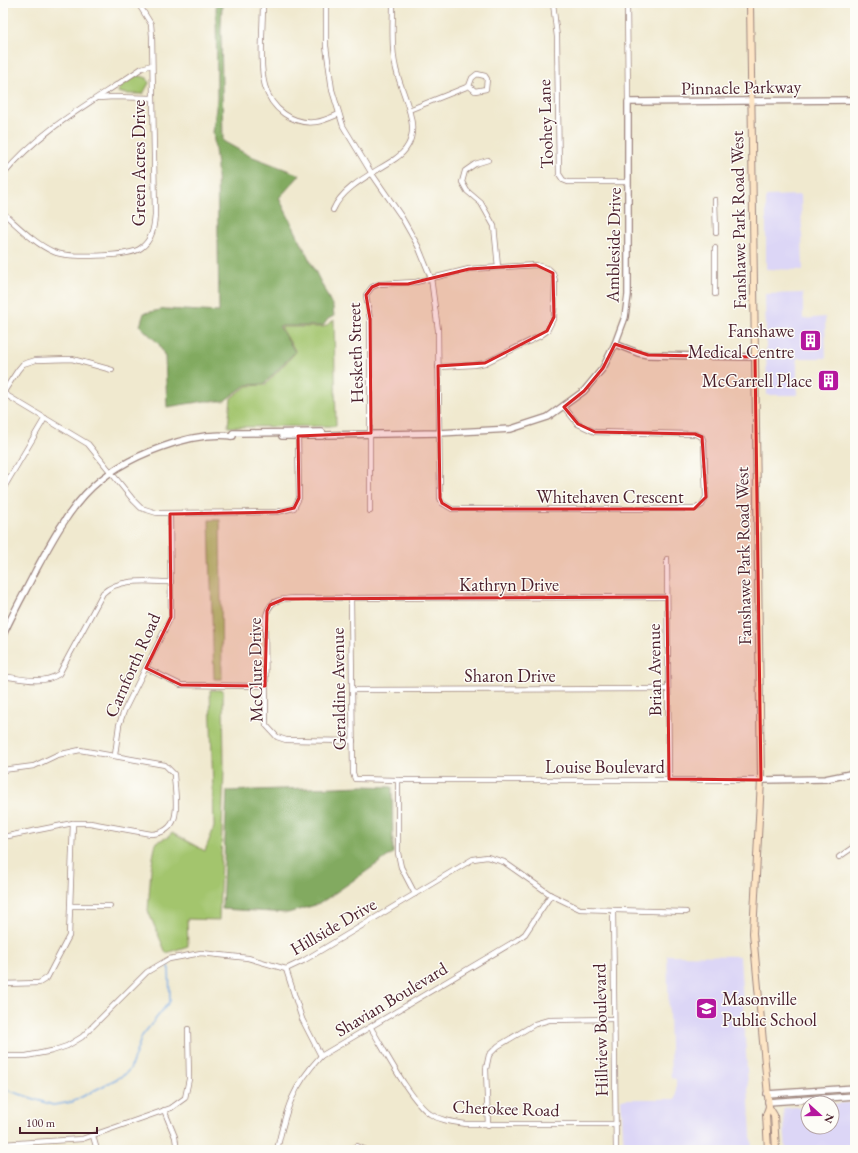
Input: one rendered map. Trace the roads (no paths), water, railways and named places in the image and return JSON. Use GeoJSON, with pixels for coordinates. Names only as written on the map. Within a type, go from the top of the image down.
{"type":"FeatureCollection","features":[{"type":"Feature","properties":{"kind":"main road","name":"Fanshawe Park Road West"},"geometry":{"type":"LineString","coordinates":[[750,3],[761,780],[753,933],[768,1105],[766,1115],[768,1150]]}},
{"type":"Feature","properties":{"kind":"main road","name":"Fanshawe Park Road West"},"geometry":{"type":"LineString","coordinates":[[768,1105],[774,1115],[776,1150]]}},
{"type":"Feature","properties":{"kind":"street","name":"Green Acres Drive"},"geometry":{"type":"LineString","coordinates":[[3,213],[45,247],[59,254],[133,252],[141,248],[147,242],[155,226],[152,65],[150,24],[138,3]]}},
{"type":"Feature","properties":{"kind":"street"},"geometry":{"type":"LineString","coordinates":[[263,3],[263,73],[265,86],[275,106],[289,117],[308,122],[317,122],[339,114]]}},
{"type":"Feature","properties":{"kind":"street"},"geometry":{"type":"LineString","coordinates":[[326,3],[326,46],[332,90],[343,126],[372,174],[401,216],[418,246],[431,278],[438,330],[439,434]]}},
{"type":"Feature","properties":{"kind":"street"},"geometry":{"type":"LineString","coordinates":[[333,210],[337,200],[372,174],[400,156],[407,148],[414,127],[394,64],[393,3]]}},
{"type":"Feature","properties":{"kind":"street"},"geometry":{"type":"LineString","coordinates":[[466,5],[474,3]]}},
{"type":"Feature","properties":{"kind":"street","name":"Toohey Lane"},"geometry":{"type":"LineString","coordinates":[[553,3],[557,37],[557,130],[559,174],[563,180],[568,182],[627,182]]}},
{"type":"Feature","properties":{"kind":"street","name":"Ambleside Drive"},"geometry":{"type":"LineString","coordinates":[[3,635],[56,534],[74,505],[95,484],[110,473],[142,454],[175,442],[207,437],[231,436],[233,433],[257,435],[322,432],[323,435],[439,434],[511,429],[548,418],[584,391],[603,368],[615,344],[625,316],[628,299],[628,102],[626,3]]}},
{"type":"Feature","properties":{"kind":"street"},"geometry":{"type":"LineString","coordinates":[[3,175],[30,147],[56,125],[142,68],[152,65]]}},
{"type":"Feature","properties":{"kind":"street"},"geometry":{"type":"LineString","coordinates":[[409,110],[469,86]]}},
{"type":"Feature","properties":{"kind":"street"},"geometry":{"type":"LineString","coordinates":[[98,98],[152,98]]}},
{"type":"Feature","properties":{"kind":"street","name":"Pinnacle Parkway"},"geometry":{"type":"LineString","coordinates":[[628,102],[855,100]]}},
{"type":"Feature","properties":{"kind":"street"},"geometry":{"type":"LineString","coordinates":[[488,160],[475,164],[465,170],[462,182],[467,191],[481,203],[494,226],[498,267]]}},
{"type":"Feature","properties":{"kind":"street"},"geometry":{"type":"LineString","coordinates":[[715,200],[716,233]]}},
{"type":"Feature","properties":{"kind":"street"},"geometry":{"type":"LineString","coordinates":[[714,294],[715,248]]}},
{"type":"Feature","properties":{"kind":"street"},"geometry":{"type":"LineString","coordinates":[[431,278],[470,269],[536,265],[549,269],[553,274],[555,281],[555,310],[552,324],[540,336],[485,363],[438,367]]}},
{"type":"Feature","properties":{"kind":"street","name":"Hesketh Street"},"geometry":{"type":"LineString","coordinates":[[370,434],[370,319],[366,295],[372,287],[379,284],[408,284],[431,278]]}},
{"type":"Feature","properties":{"kind":"street"},"geometry":{"type":"LineString","coordinates":[[615,344],[638,353],[648,355],[755,357]]}},
{"type":"Feature","properties":{"kind":"street"},"geometry":{"type":"LineString","coordinates":[[112,370],[72,359],[36,360],[23,364],[3,393],[88,444],[134,502],[141,508],[148,511],[170,514],[277,512],[294,508],[299,498],[298,434]]}},
{"type":"Feature","properties":{"kind":"street","name":"Whitehaven Crescent"},"geometry":{"type":"LineString","coordinates":[[439,434],[440,498],[442,503],[452,509],[694,509],[702,505],[706,497],[704,443],[702,437],[694,434],[595,432],[578,424],[564,406]]}},
{"type":"Feature","properties":{"kind":"street"},"geometry":{"type":"LineString","coordinates":[[3,489],[44,418]]}},
{"type":"Feature","properties":{"kind":"street"},"geometry":{"type":"LineString","coordinates":[[370,434],[370,511]]}},
{"type":"Feature","properties":{"kind":"street","name":"Carnforth Road"},"geometry":{"type":"LineString","coordinates":[[115,755],[119,725],[124,711],[171,617],[170,514]]}},
{"type":"Feature","properties":{"kind":"street","name":"Brian Avenue"},"geometry":{"type":"LineString","coordinates":[[667,559],[669,780]]}},
{"type":"Feature","properties":{"kind":"street"},"geometry":{"type":"LineString","coordinates":[[3,676],[43,681],[50,680],[62,670],[103,593],[110,587],[126,583],[171,582]]}},
{"type":"Feature","properties":{"kind":"street","name":"Kathryn Drive"},"geometry":{"type":"LineString","coordinates":[[351,599],[667,597]]}},
{"type":"Feature","properties":{"kind":"street","name":"McClure Drive"},"geometry":{"type":"LineString","coordinates":[[351,599],[295,598],[276,601],[270,605],[265,621],[265,686],[266,725],[277,737],[286,740],[353,741]]}},
{"type":"Feature","properties":{"kind":"street","name":"Geraldine Avenue"},"geometry":{"type":"LineString","coordinates":[[351,599],[353,773],[355,779]]}},
{"type":"Feature","properties":{"kind":"street"},"geometry":{"type":"LineString","coordinates":[[146,668],[181,685],[265,686]]}},
{"type":"Feature","properties":{"kind":"street","name":"Sharon Drive"},"geometry":{"type":"LineString","coordinates":[[352,690],[668,689]]}},
{"type":"Feature","properties":{"kind":"street"},"geometry":{"type":"LineString","coordinates":[[3,770],[34,766],[57,755],[80,750],[165,765],[174,774],[176,815],[168,831],[151,834],[90,823],[73,823],[3,837]]}},
{"type":"Feature","properties":{"kind":"street","name":"Louise Boulevard"},"geometry":{"type":"LineString","coordinates":[[355,779],[761,780],[825,779],[855,773]]}},
{"type":"Feature","properties":{"kind":"street"},"geometry":{"type":"LineString","coordinates":[[398,780],[398,853],[401,867],[415,894]]}},
{"type":"Feature","properties":{"kind":"street"},"geometry":{"type":"LineString","coordinates":[[3,984],[39,983],[47,978],[69,936],[73,823]]}},
{"type":"Feature","properties":{"kind":"street"},"geometry":{"type":"LineString","coordinates":[[839,856],[855,846]]}},
{"type":"Feature","properties":{"kind":"street","name":"Hillside Drive"},"geometry":{"type":"LineString","coordinates":[[3,1056],[26,1056],[52,1051],[67,1046],[82,1037],[147,972],[169,959],[201,953],[248,958],[286,969],[304,961],[473,860],[487,857],[504,862],[551,895],[580,909],[686,912]]}},
{"type":"Feature","properties":{"kind":"street","name":"Shavian Boulevard"},"geometry":{"type":"LineString","coordinates":[[277,1150],[294,1092],[305,1073],[322,1056],[517,940],[524,934],[551,895]]}},
{"type":"Feature","properties":{"kind":"street"},"geometry":{"type":"LineString","coordinates":[[70,906],[110,906]]}},
{"type":"Feature","properties":{"kind":"street","name":"Hillview Boulevard"},"geometry":{"type":"LineString","coordinates":[[613,910],[616,1150]]}},
{"type":"Feature","properties":{"kind":"street"},"geometry":{"type":"LineString","coordinates":[[286,969],[302,1019],[322,1056]]}},
{"type":"Feature","properties":{"kind":"street"},"geometry":{"type":"LineString","coordinates":[[488,1125],[486,1069],[489,1055],[498,1046],[535,1024],[549,1020],[614,1019]]}},
{"type":"Feature","properties":{"kind":"street","name":"Cherokee Road"},"geometry":{"type":"LineString","coordinates":[[371,1028],[417,1103],[426,1111],[444,1121],[488,1125],[615,1124]]}},
{"type":"Feature","properties":{"kind":"street"},"geometry":{"type":"LineString","coordinates":[[3,1144],[82,1139],[172,1108],[185,1098],[189,1079],[188,1029]]}},
{"type":"Feature","properties":{"kind":"street"},"geometry":{"type":"LineString","coordinates":[[767,1094],[855,1088]]}},
{"type":"Feature","properties":{"kind":"street"},"geometry":{"type":"LineString","coordinates":[[768,1105],[855,1096]]}},
{"type":"Feature","properties":{"kind":"street"},"geometry":{"type":"LineString","coordinates":[[164,1110],[175,1137],[177,1150]]}},
{"type":"Feature","properties":{"kind":"street"},"geometry":{"type":"LineString","coordinates":[[93,1136],[97,1150]]}},
{"type":"Feature","properties":{"kind":"street"},"geometry":{"type":"LineString","coordinates":[[350,1150],[357,1146],[366,1150]]}},
{"type":"Feature","properties":{"kind":"waterway"},"geometry":{"type":"LineString","coordinates":[[7,1090],[53,1105],[72,1102],[124,1075],[130,1069],[142,1036],[170,1001],[169,966]]}},
{"type":"Feature","properties":{"kind":"place","name":"Fanshawe Medical Centre"},"geometry":{"type":"Point","coordinates":[810,340]}},
{"type":"Feature","properties":{"kind":"place","name":"McGarrell Place"},"geometry":{"type":"Point","coordinates":[828,380]}},
{"type":"Feature","properties":{"kind":"place","name":"Masonville Public School"},"geometry":{"type":"Point","coordinates":[706,1008]}}]}
